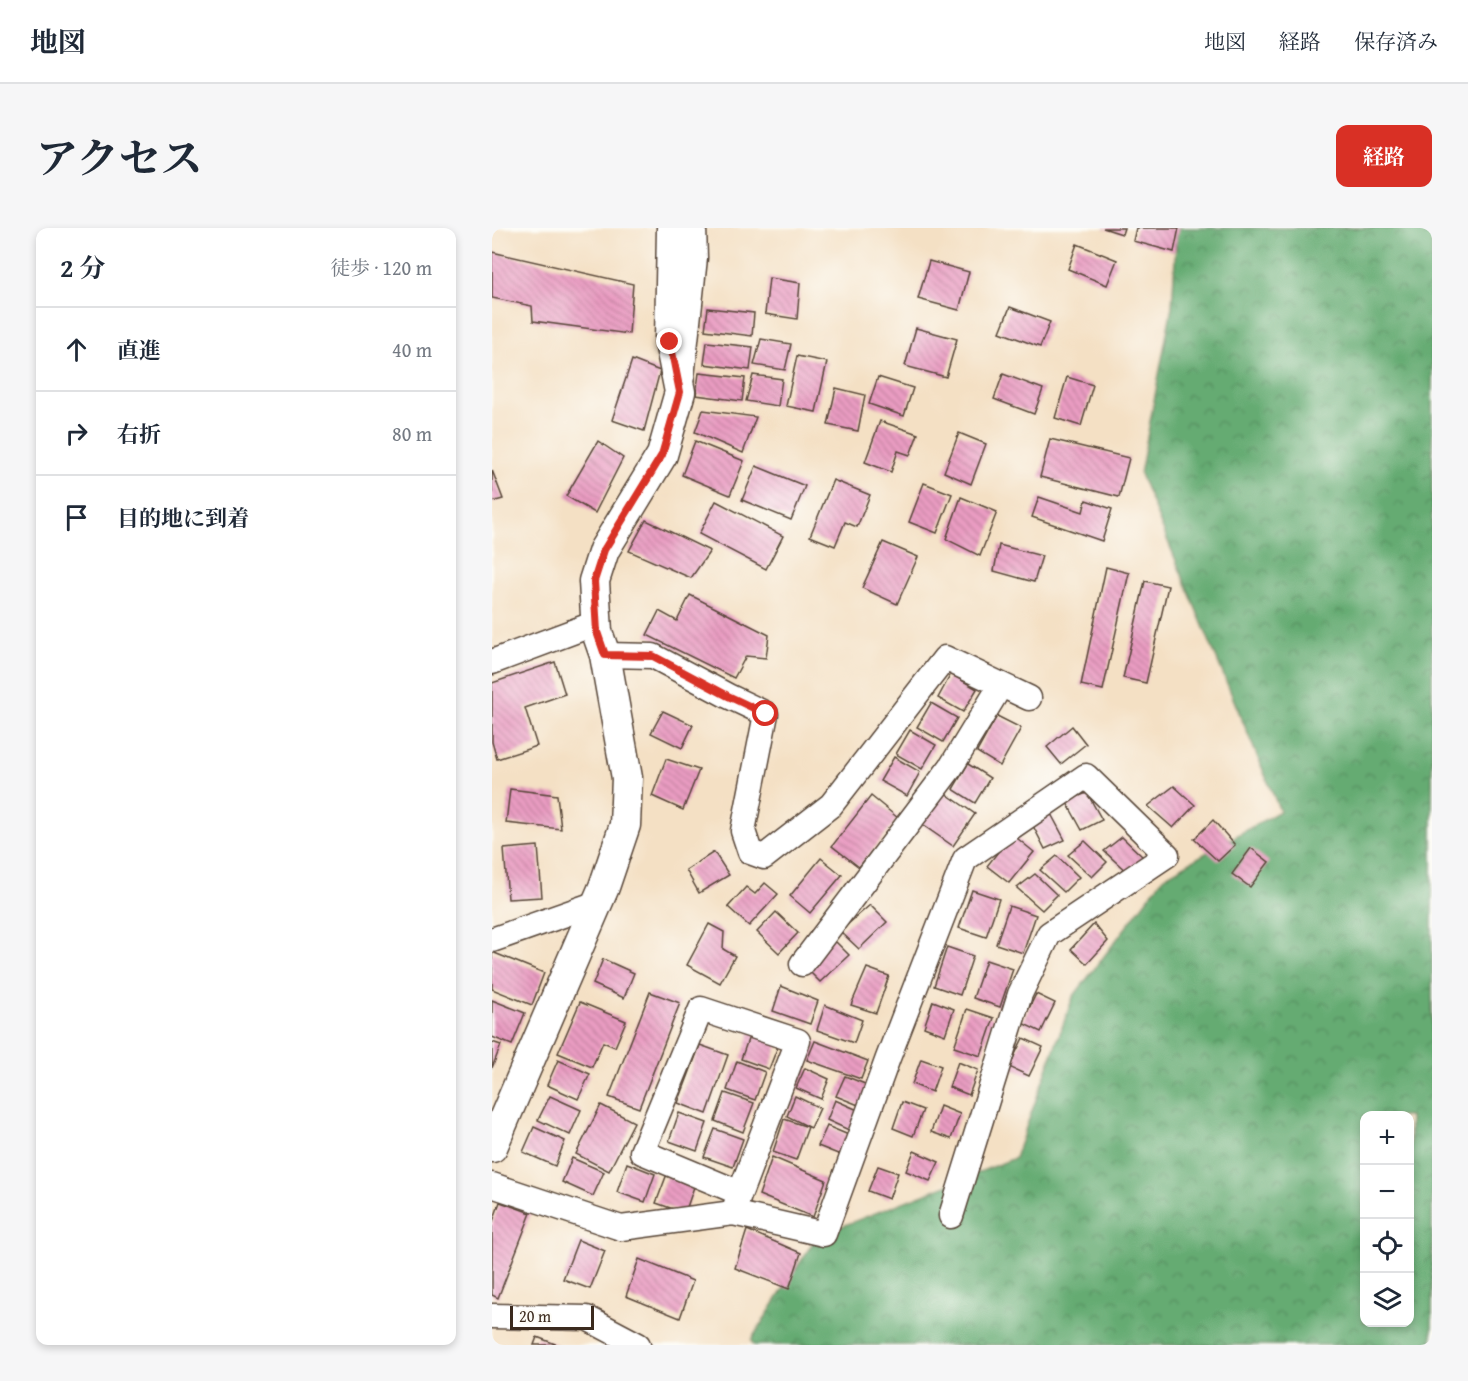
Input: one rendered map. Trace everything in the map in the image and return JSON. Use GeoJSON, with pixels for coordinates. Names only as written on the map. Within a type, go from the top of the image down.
{"type":"FeatureCollection","features":[{"type":"Feature","properties":{"kind":"street"},"geometry":{"type":"LineString","coordinates":[[672,228],[670,342],[680,392]]}},
{"type":"Feature","properties":{"kind":"street"},"geometry":{"type":"LineString","coordinates":[[492,1148],[597,903],[626,825],[627,778],[605,655],[596,623],[594,581],[604,550],[662,455],[680,392],[695,258],[694,228]]}},
{"type":"Feature","properties":{"kind":"street"},"geometry":{"type":"LineString","coordinates":[[492,662],[596,623]]}},
{"type":"Feature","properties":{"kind":"street"},"geometry":{"type":"LineString","coordinates":[[605,655],[653,656],[766,714],[743,831],[750,852],[764,857],[831,805],[945,658],[1029,698]]}},
{"type":"Feature","properties":{"kind":"street"},"geometry":{"type":"LineString","coordinates":[[802,964],[951,767],[1001,685]]}},
{"type":"Feature","properties":{"kind":"street"},"geometry":{"type":"LineString","coordinates":[[737,1203],[798,1041],[701,1009],[642,1152],[737,1203],[824,1234],[888,1058],[965,860],[1086,776],[1167,855],[1048,934],[1020,994],[951,1216]]}},
{"type":"Feature","properties":{"kind":"street"},"geometry":{"type":"LineString","coordinates":[[492,940],[597,903]]}},
{"type":"Feature","properties":{"kind":"street"},"geometry":{"type":"LineString","coordinates":[[492,1185],[621,1228],[737,1203]]}},
{"type":"Feature","properties":{"kind":"street"},"geometry":{"type":"LineString","coordinates":[[492,1316],[587,1318],[638,1345]]}},
{"type":"Feature","properties":{"kind":"green space"},"geometry":{"type":"Polygon","coordinates":[[[1177,228],[1432,228],[1432,1345],[753,1345],[751,1340],[817,1236],[1015,1158],[1073,997],[1164,877],[1280,811],[1140,474],[1172,307],[1177,228]]]}},
{"type":"Feature","properties":{"kind":"building"},"geometry":{"type":"Polygon","coordinates":[[[1103,228],[1124,228],[1122,234],[1103,228]]]}},
{"type":"Feature","properties":{"kind":"building"},"geometry":{"type":"Polygon","coordinates":[[[1136,228],[1179,228],[1174,252],[1133,241],[1136,228]]]}},
{"type":"Feature","properties":{"kind":"building"},"geometry":{"type":"Polygon","coordinates":[[[1077,244],[1117,260],[1107,285],[1068,269],[1077,244]]]}},
{"type":"Feature","properties":{"kind":"building"},"geometry":{"type":"Polygon","coordinates":[[[492,252],[633,284],[629,334],[533,321],[532,306],[492,298],[492,252]]]}},
{"type":"Feature","properties":{"kind":"building"},"geometry":{"type":"Polygon","coordinates":[[[929,261],[969,272],[959,310],[918,299],[929,261]]]}},
{"type":"Feature","properties":{"kind":"building"},"geometry":{"type":"Polygon","coordinates":[[[769,278],[800,283],[797,319],[765,314],[769,278]]]}},
{"type":"Feature","properties":{"kind":"building"},"geometry":{"type":"Polygon","coordinates":[[[1010,307],[1050,322],[1040,347],[1000,332],[1010,307]]]}},
{"type":"Feature","properties":{"kind":"building"},"geometry":{"type":"Polygon","coordinates":[[[708,308],[754,313],[752,336],[705,330],[708,308]]]}},
{"type":"Feature","properties":{"kind":"building"},"geometry":{"type":"Polygon","coordinates":[[[916,328],[957,339],[946,377],[905,366],[916,328]]]}},
{"type":"Feature","properties":{"kind":"building"},"geometry":{"type":"Polygon","coordinates":[[[761,339],[791,344],[785,370],[754,365],[761,339]]]}},
{"type":"Feature","properties":{"kind":"building"},"geometry":{"type":"Polygon","coordinates":[[[707,342],[753,347],[750,370],[704,364],[707,342]]]}},
{"type":"Feature","properties":{"kind":"building"},"geometry":{"type":"Polygon","coordinates":[[[797,356],[827,362],[816,412],[786,406],[797,356]]]}},
{"type":"Feature","properties":{"kind":"building"},"geometry":{"type":"Polygon","coordinates":[[[632,360],[660,371],[644,431],[612,420],[632,360]]]}},
{"type":"Feature","properties":{"kind":"building"},"geometry":{"type":"Polygon","coordinates":[[[699,373],[745,378],[742,401],[696,395],[699,373]]]}},
{"type":"Feature","properties":{"kind":"building"},"geometry":{"type":"Polygon","coordinates":[[[1003,374],[1043,389],[1034,414],[994,399],[1003,374]]]}},
{"type":"Feature","properties":{"kind":"building"},"geometry":{"type":"Polygon","coordinates":[[[753,375],[782,379],[778,406],[746,401],[753,375]]]}},
{"type":"Feature","properties":{"kind":"building"},"geometry":{"type":"Polygon","coordinates":[[[878,377],[913,388],[904,416],[869,404],[878,377]]]}},
{"type":"Feature","properties":{"kind":"building"},"geometry":{"type":"Polygon","coordinates":[[[1067,377],[1093,385],[1081,426],[1055,418],[1067,377]]]}},
{"type":"Feature","properties":{"kind":"building"},"geometry":{"type":"Polygon","coordinates":[[[836,388],[865,395],[858,431],[828,425],[836,388]]]}},
{"type":"Feature","properties":{"kind":"building"},"geometry":{"type":"Polygon","coordinates":[[[703,410],[756,417],[743,453],[695,432],[703,410]]]}},
{"type":"Feature","properties":{"kind":"building"},"geometry":{"type":"Polygon","coordinates":[[[880,421],[918,434],[910,455],[898,451],[891,472],[865,462],[880,421]]]}},
{"type":"Feature","properties":{"kind":"building"},"geometry":{"type":"Polygon","coordinates":[[[959,433],[986,444],[971,484],[944,472],[959,433]]]}},
{"type":"Feature","properties":{"kind":"building"},"geometry":{"type":"Polygon","coordinates":[[[1050,439],[1129,458],[1119,497],[1040,477],[1050,439]]]}},
{"type":"Feature","properties":{"kind":"building"},"geometry":{"type":"Polygon","coordinates":[[[598,441],[623,458],[595,513],[566,496],[598,441]]]}},
{"type":"Feature","properties":{"kind":"building"},"geometry":{"type":"Polygon","coordinates":[[[695,441],[744,461],[730,495],[682,475],[695,441]]]}},
{"type":"Feature","properties":{"kind":"building"},"geometry":{"type":"Polygon","coordinates":[[[756,466],[805,486],[791,520],[742,500],[756,466]]]}},
{"type":"Feature","properties":{"kind":"building"},"geometry":{"type":"Polygon","coordinates":[[[492,470],[503,499],[492,502],[492,470]]]}},
{"type":"Feature","properties":{"kind":"building"},"geometry":{"type":"Polygon","coordinates":[[[833,480],[870,495],[857,527],[845,522],[835,546],[810,536],[833,480]]]}},
{"type":"Feature","properties":{"kind":"building"},"geometry":{"type":"Polygon","coordinates":[[[924,483],[952,494],[937,533],[909,522],[924,483]]]}},
{"type":"Feature","properties":{"kind":"building"},"geometry":{"type":"Polygon","coordinates":[[[961,497],[997,512],[980,556],[946,539],[961,497]]]}},
{"type":"Feature","properties":{"kind":"building"},"geometry":{"type":"Polygon","coordinates":[[[1039,497],[1083,512],[1086,500],[1112,509],[1102,541],[1032,517],[1039,497]]]}},
{"type":"Feature","properties":{"kind":"building"},"geometry":{"type":"Polygon","coordinates":[[[716,501],[783,536],[766,569],[699,534],[716,501]]]}},
{"type":"Feature","properties":{"kind":"building"},"geometry":{"type":"Polygon","coordinates":[[[646,520],[710,551],[691,578],[629,551],[646,520]]]}},
{"type":"Feature","properties":{"kind":"building"},"geometry":{"type":"Polygon","coordinates":[[[883,542],[918,557],[897,604],[862,588],[883,542]]]}},
{"type":"Feature","properties":{"kind":"building"},"geometry":{"type":"Polygon","coordinates":[[[999,545],[1042,556],[1034,582],[994,571],[999,545]]]}},
{"type":"Feature","properties":{"kind":"building"},"geometry":{"type":"Polygon","coordinates":[[[1106,567],[1129,573],[1103,690],[1081,685],[1106,567]]]}},
{"type":"Feature","properties":{"kind":"building"},"geometry":{"type":"Polygon","coordinates":[[[1145,581],[1168,586],[1146,683],[1123,678],[1145,581]]]}},
{"type":"Feature","properties":{"kind":"building"},"geometry":{"type":"Polygon","coordinates":[[[690,595],[769,635],[766,658],[746,656],[734,678],[647,635],[659,611],[677,621],[690,595]]]}},
{"type":"Feature","properties":{"kind":"building"},"geometry":{"type":"Polygon","coordinates":[[[555,662],[565,694],[525,708],[537,746],[497,759],[492,742],[492,683],[555,662]]]}},
{"type":"Feature","properties":{"kind":"building"},"geometry":{"type":"Polygon","coordinates":[[[951,674],[977,689],[963,712],[938,698],[951,674]]]}},
{"type":"Feature","properties":{"kind":"building"},"geometry":{"type":"Polygon","coordinates":[[[931,703],[957,718],[943,742],[917,727],[931,703]]]}},
{"type":"Feature","properties":{"kind":"building"},"geometry":{"type":"Polygon","coordinates":[[[663,711],[693,725],[682,748],[651,733],[663,711]]]}},
{"type":"Feature","properties":{"kind":"building"},"geometry":{"type":"Polygon","coordinates":[[[997,716],[1021,728],[1000,766],[977,752],[997,716]]]}},
{"type":"Feature","properties":{"kind":"building"},"geometry":{"type":"Polygon","coordinates":[[[1072,726],[1086,744],[1061,764],[1047,747],[1072,726]]]}},
{"type":"Feature","properties":{"kind":"building"},"geometry":{"type":"Polygon","coordinates":[[[910,730],[936,745],[922,769],[896,754],[910,730]]]}},
{"type":"Feature","properties":{"kind":"building"},"geometry":{"type":"Polygon","coordinates":[[[894,757],[920,772],[907,796],[880,781],[894,757]]]}},
{"type":"Feature","properties":{"kind":"building"},"geometry":{"type":"Polygon","coordinates":[[[666,759],[699,770],[683,810],[652,796],[666,759]]]}},
{"type":"Feature","properties":{"kind":"building"},"geometry":{"type":"Polygon","coordinates":[[[968,764],[990,778],[975,803],[953,789],[968,764]]]}},
{"type":"Feature","properties":{"kind":"building"},"geometry":{"type":"Polygon","coordinates":[[[1174,786],[1195,805],[1173,828],[1148,806],[1174,786]]]}},
{"type":"Feature","properties":{"kind":"building"},"geometry":{"type":"Polygon","coordinates":[[[510,789],[557,795],[561,829],[506,823],[510,789]]]}},
{"type":"Feature","properties":{"kind":"building"},"geometry":{"type":"Polygon","coordinates":[[[942,791],[975,814],[953,846],[920,823],[942,791]]]}},
{"type":"Feature","properties":{"kind":"building"},"geometry":{"type":"Polygon","coordinates":[[[1087,793],[1102,820],[1082,830],[1066,801],[1087,793]]]}},
{"type":"Feature","properties":{"kind":"building"},"geometry":{"type":"Polygon","coordinates":[[[871,796],[898,818],[859,867],[832,846],[871,796]]]}},
{"type":"Feature","properties":{"kind":"building"},"geometry":{"type":"Polygon","coordinates":[[[1050,812],[1065,840],[1045,849],[1030,820],[1050,812]]]}},
{"type":"Feature","properties":{"kind":"building"},"geometry":{"type":"Polygon","coordinates":[[[1213,820],[1235,845],[1218,861],[1194,839],[1213,820]]]}},
{"type":"Feature","properties":{"kind":"building"},"geometry":{"type":"Polygon","coordinates":[[[1012,834],[1034,852],[1009,883],[987,866],[1012,834]]]}},
{"type":"Feature","properties":{"kind":"building"},"geometry":{"type":"Polygon","coordinates":[[[1122,837],[1144,858],[1128,873],[1104,851],[1122,837]]]}},
{"type":"Feature","properties":{"kind":"building"},"geometry":{"type":"Polygon","coordinates":[[[1085,841],[1107,862],[1092,877],[1068,855],[1085,841]]]}},
{"type":"Feature","properties":{"kind":"building"},"geometry":{"type":"Polygon","coordinates":[[[538,846],[542,897],[508,899],[504,849],[538,846]]]}},
{"type":"Feature","properties":{"kind":"building"},"geometry":{"type":"Polygon","coordinates":[[[1251,848],[1269,862],[1250,887],[1232,874],[1251,848]]]}},
{"type":"Feature","properties":{"kind":"building"},"geometry":{"type":"Polygon","coordinates":[[[714,852],[729,875],[699,893],[686,870],[714,852]]]}},
{"type":"Feature","properties":{"kind":"building"},"geometry":{"type":"Polygon","coordinates":[[[1057,856],[1079,877],[1064,892],[1040,870],[1057,856]]]}},
{"type":"Feature","properties":{"kind":"building"},"geometry":{"type":"Polygon","coordinates":[[[821,858],[842,875],[810,913],[790,896],[821,858]]]}},
{"type":"Feature","properties":{"kind":"building"},"geometry":{"type":"Polygon","coordinates":[[[1035,874],[1057,895],[1042,910],[1017,888],[1035,874]]]}},
{"type":"Feature","properties":{"kind":"building"},"geometry":{"type":"Polygon","coordinates":[[[765,883],[778,894],[749,926],[728,907],[746,887],[755,894],[765,883]]]}},
{"type":"Feature","properties":{"kind":"building"},"geometry":{"type":"Polygon","coordinates":[[[972,890],[999,899],[986,937],[959,928],[972,890]]]}},
{"type":"Feature","properties":{"kind":"building"},"geometry":{"type":"Polygon","coordinates":[[[870,905],[887,922],[859,949],[840,931],[870,905]]]}},
{"type":"Feature","properties":{"kind":"building"},"geometry":{"type":"Polygon","coordinates":[[[1009,906],[1036,915],[1023,953],[996,944],[1009,906]]]}},
{"type":"Feature","properties":{"kind":"building"},"geometry":{"type":"Polygon","coordinates":[[[776,912],[798,933],[779,953],[757,932],[776,912]]]}},
{"type":"Feature","properties":{"kind":"building"},"geometry":{"type":"Polygon","coordinates":[[[709,924],[724,932],[723,949],[735,956],[720,983],[687,965],[709,924]]]}},
{"type":"Feature","properties":{"kind":"building"},"geometry":{"type":"Polygon","coordinates":[[[1094,924],[1108,941],[1087,964],[1071,949],[1094,924]]]}},
{"type":"Feature","properties":{"kind":"building"},"geometry":{"type":"Polygon","coordinates":[[[832,938],[849,955],[820,982],[802,964],[832,938]]]}},
{"type":"Feature","properties":{"kind":"building"},"geometry":{"type":"Polygon","coordinates":[[[947,947],[973,956],[960,995],[934,986],[947,947]]]}},
{"type":"Feature","properties":{"kind":"building"},"geometry":{"type":"Polygon","coordinates":[[[492,952],[544,973],[532,1005],[492,989],[492,952]]]}},
{"type":"Feature","properties":{"kind":"building"},"geometry":{"type":"Polygon","coordinates":[[[603,959],[634,973],[624,998],[593,984],[603,959]]]}},
{"type":"Feature","properties":{"kind":"building"},"geometry":{"type":"Polygon","coordinates":[[[986,960],[1013,969],[1000,1007],[973,998],[986,960]]]}},
{"type":"Feature","properties":{"kind":"building"},"geometry":{"type":"Polygon","coordinates":[[[867,968],[889,976],[876,1013],[851,1005],[867,968]]]}},
{"type":"Feature","properties":{"kind":"building"},"geometry":{"type":"Polygon","coordinates":[[[781,986],[818,1001],[810,1024],[773,1011],[781,986]]]}},
{"type":"Feature","properties":{"kind":"building"},"geometry":{"type":"Polygon","coordinates":[[[650,992],[680,1003],[639,1108],[609,1097],[650,992]]]}},
{"type":"Feature","properties":{"kind":"building"},"geometry":{"type":"Polygon","coordinates":[[[1036,994],[1055,1003],[1041,1032],[1022,1023],[1036,994]]]}},
{"type":"Feature","properties":{"kind":"building"},"geometry":{"type":"Polygon","coordinates":[[[492,1000],[525,1013],[512,1045],[492,1037],[492,1000]]]}},
{"type":"Feature","properties":{"kind":"building"},"geometry":{"type":"Polygon","coordinates":[[[933,1001],[954,1009],[945,1035],[924,1027],[933,1001]]]}},
{"type":"Feature","properties":{"kind":"building"},"geometry":{"type":"Polygon","coordinates":[[[580,1002],[626,1021],[615,1047],[603,1042],[592,1067],[558,1053],[580,1002]]]}},
{"type":"Feature","properties":{"kind":"building"},"geometry":{"type":"Polygon","coordinates":[[[825,1005],[862,1020],[854,1043],[817,1030],[825,1005]]]}},
{"type":"Feature","properties":{"kind":"building"},"geometry":{"type":"Polygon","coordinates":[[[967,1009],[994,1018],[981,1056],[954,1047],[967,1009]]]}},
{"type":"Feature","properties":{"kind":"building"},"geometry":{"type":"Polygon","coordinates":[[[751,1031],[780,1041],[769,1069],[741,1059],[751,1031]]]}},
{"type":"Feature","properties":{"kind":"building"},"geometry":{"type":"Polygon","coordinates":[[[1023,1038],[1043,1047],[1029,1076],[1009,1067],[1023,1038]]]}},
{"type":"Feature","properties":{"kind":"building"},"geometry":{"type":"Polygon","coordinates":[[[815,1041],[868,1061],[861,1079],[807,1060],[815,1041]]]}},
{"type":"Feature","properties":{"kind":"building"},"geometry":{"type":"Polygon","coordinates":[[[492,1042],[501,1045],[492,1068],[492,1042]]]}},
{"type":"Feature","properties":{"kind":"building"},"geometry":{"type":"Polygon","coordinates":[[[700,1045],[728,1055],[707,1114],[678,1103],[700,1045]]]}},
{"type":"Feature","properties":{"kind":"building"},"geometry":{"type":"Polygon","coordinates":[[[921,1059],[941,1066],[932,1092],[912,1084],[921,1059]]]}},
{"type":"Feature","properties":{"kind":"building"},"geometry":{"type":"Polygon","coordinates":[[[558,1060],[590,1074],[578,1099],[547,1085],[558,1060]]]}},
{"type":"Feature","properties":{"kind":"building"},"geometry":{"type":"Polygon","coordinates":[[[737,1061],[765,1072],[755,1100],[727,1090],[737,1061]]]}},
{"type":"Feature","properties":{"kind":"building"},"geometry":{"type":"Polygon","coordinates":[[[958,1062],[978,1070],[969,1095],[949,1087],[958,1062]]]}},
{"type":"Feature","properties":{"kind":"building"},"geometry":{"type":"Polygon","coordinates":[[[805,1068],[829,1079],[821,1099],[796,1088],[805,1068]]]}},
{"type":"Feature","properties":{"kind":"building"},"geometry":{"type":"Polygon","coordinates":[[[845,1076],[870,1086],[861,1106],[836,1096],[845,1076]]]}},
{"type":"Feature","properties":{"kind":"building"},"geometry":{"type":"Polygon","coordinates":[[[725,1093],[754,1103],[743,1132],[715,1121],[725,1093]]]}},
{"type":"Feature","properties":{"kind":"building"},"geometry":{"type":"Polygon","coordinates":[[[550,1096],[581,1110],[570,1135],[538,1120],[550,1096]]]}},
{"type":"Feature","properties":{"kind":"building"},"geometry":{"type":"Polygon","coordinates":[[[795,1096],[820,1108],[811,1128],[787,1116],[795,1096]]]}},
{"type":"Feature","properties":{"kind":"building"},"geometry":{"type":"Polygon","coordinates":[[[835,1100],[860,1111],[851,1131],[827,1120],[835,1100]]]}},
{"type":"Feature","properties":{"kind":"building"},"geometry":{"type":"Polygon","coordinates":[[[902,1102],[923,1110],[913,1136],[893,1128],[902,1102]]]}},
{"type":"Feature","properties":{"kind":"building"},"geometry":{"type":"Polygon","coordinates":[[[601,1105],[634,1122],[609,1171],[576,1154],[601,1105]]]}},
{"type":"Feature","properties":{"kind":"building"},"geometry":{"type":"Polygon","coordinates":[[[940,1106],[960,1114],[951,1139],[931,1132],[940,1106]]]}},
{"type":"Feature","properties":{"kind":"building"},"geometry":{"type":"Polygon","coordinates":[[[679,1113],[707,1123],[697,1151],[669,1141],[679,1113]]]}},
{"type":"Feature","properties":{"kind":"building"},"geometry":{"type":"Polygon","coordinates":[[[784,1119],[808,1127],[796,1160],[773,1152],[784,1119]]]}},
{"type":"Feature","properties":{"kind":"building"},"geometry":{"type":"Polygon","coordinates":[[[827,1126],[851,1136],[843,1156],[818,1146],[827,1126]]]}},
{"type":"Feature","properties":{"kind":"building"},"geometry":{"type":"Polygon","coordinates":[[[534,1127],[565,1141],[555,1166],[523,1152],[534,1127]]]}},
{"type":"Feature","properties":{"kind":"building"},"geometry":{"type":"Polygon","coordinates":[[[715,1129],[743,1139],[733,1167],[704,1157],[715,1129]]]}},
{"type":"Feature","properties":{"kind":"building"},"geometry":{"type":"Polygon","coordinates":[[[914,1151],[939,1162],[930,1181],[906,1171],[914,1151]]]}},
{"type":"Feature","properties":{"kind":"building"},"geometry":{"type":"Polygon","coordinates":[[[772,1157],[826,1180],[813,1217],[759,1195],[772,1157]]]}},
{"type":"Feature","properties":{"kind":"building"},"geometry":{"type":"Polygon","coordinates":[[[572,1158],[604,1172],[593,1196],[562,1182],[572,1158]]]}},
{"type":"Feature","properties":{"kind":"building"},"geometry":{"type":"Polygon","coordinates":[[[627,1163],[655,1174],[645,1202],[617,1192],[627,1163]]]}},
{"type":"Feature","properties":{"kind":"building"},"geometry":{"type":"Polygon","coordinates":[[[878,1166],[898,1173],[889,1199],[868,1191],[878,1166]]]}},
{"type":"Feature","properties":{"kind":"building"},"geometry":{"type":"Polygon","coordinates":[[[667,1174],[695,1184],[685,1213],[656,1203],[667,1174]]]}},
{"type":"Feature","properties":{"kind":"building"},"geometry":{"type":"Polygon","coordinates":[[[500,1202],[531,1213],[498,1298],[492,1295],[492,1224],[500,1202]]]}},
{"type":"Feature","properties":{"kind":"building"},"geometry":{"type":"Polygon","coordinates":[[[747,1230],[801,1253],[789,1289],[735,1268],[747,1230]]]}},
{"type":"Feature","properties":{"kind":"building"},"geometry":{"type":"Polygon","coordinates":[[[578,1240],[605,1251],[590,1289],[563,1279],[578,1240]]]}},
{"type":"Feature","properties":{"kind":"building"},"geometry":{"type":"Polygon","coordinates":[[[639,1259],[693,1281],[680,1318],[626,1296],[639,1259]]]}},
{"type":"Feature","properties":{"kind":"building"},"geometry":{"type":"Polygon","coordinates":[[[537,1337],[558,1345],[534,1345],[537,1337]]]}},
{"type":"Feature","properties":{"kind":"route"},"geometry":{"type":"LineString","coordinates":[[670,342],[680,392],[662,455],[604,550],[594,581],[597,632],[605,655],[653,656],[766,714]]}}]}
